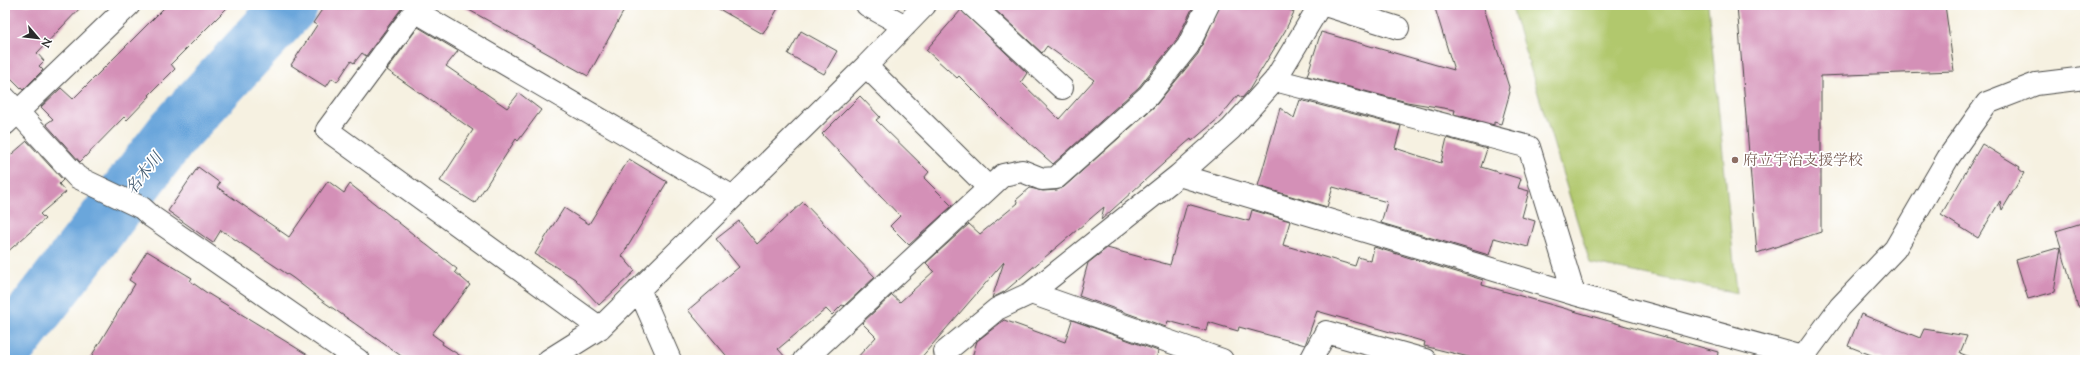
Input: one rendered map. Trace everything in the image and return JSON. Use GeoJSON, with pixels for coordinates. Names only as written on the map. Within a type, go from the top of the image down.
{"type":"FeatureCollection","features":[{"type":"Feature","properties":{"kind":"street"},"geometry":{"type":"LineString","coordinates":[[129,5],[9,112],[77,177],[142,208],[152,217],[358,360]]}},
{"type":"Feature","properties":{"kind":"street"},"geometry":{"type":"LineString","coordinates":[[867,5],[905,26]]}},
{"type":"Feature","properties":{"kind":"street"},"geometry":{"type":"LineString","coordinates":[[556,358],[600,328],[866,66],[925,5]]}},
{"type":"Feature","properties":{"kind":"street"},"geometry":{"type":"LineString","coordinates":[[972,5],[1062,88]]}},
{"type":"Feature","properties":{"kind":"street"},"geometry":{"type":"LineString","coordinates":[[804,360],[1003,175],[1022,171],[1042,179],[1056,178],[1148,96],[1188,46],[1208,5]]}},
{"type":"Feature","properties":{"kind":"street"},"geometry":{"type":"LineString","coordinates":[[945,352],[997,309],[1031,293],[1179,175],[1231,129],[1275,80],[1320,5]]}},
{"type":"Feature","properties":{"kind":"street"},"geometry":{"type":"LineString","coordinates":[[1325,5],[1398,28]]}},
{"type":"Feature","properties":{"kind":"street"},"geometry":{"type":"LineString","coordinates":[[600,328],[327,130],[415,11],[733,197]]}},
{"type":"Feature","properties":{"kind":"street"},"geometry":{"type":"LineString","coordinates":[[866,66],[989,188]]}},
{"type":"Feature","properties":{"kind":"street"},"geometry":{"type":"LineString","coordinates":[[1179,175],[1574,294],[1802,359],[1840,307],[1895,250],[1948,158],[1988,103],[2036,84],[2085,78]]}},
{"type":"Feature","properties":{"kind":"street"},"geometry":{"type":"LineString","coordinates":[[1275,80],[1529,147],[1574,294]]}},
{"type":"Feature","properties":{"kind":"street"},"geometry":{"type":"LineString","coordinates":[[640,289],[670,360]]}},
{"type":"Feature","properties":{"kind":"street"},"geometry":{"type":"LineString","coordinates":[[1031,293],[1222,360]]}},
{"type":"Feature","properties":{"kind":"street"},"geometry":{"type":"LineString","coordinates":[[1311,360],[1326,332],[1425,360]]}},
{"type":"Feature","properties":{"kind":"green space"},"geometry":{"type":"Polygon","coordinates":[[[1511,5],[1708,5],[1737,293],[1590,263],[1511,5]]]}},
{"type":"Feature","properties":{"kind":"building"},"geometry":{"type":"Polygon","coordinates":[[[5,5],[83,5],[37,53],[44,61],[39,66],[43,70],[23,90],[5,72],[5,5]]]}},
{"type":"Feature","properties":{"kind":"building"},"geometry":{"type":"Polygon","coordinates":[[[167,5],[230,5],[171,64],[175,69],[149,95],[150,96],[127,120],[124,117],[80,162],[46,124],[53,119],[41,107],[61,88],[73,99],[167,5]]]}},
{"type":"Feature","properties":{"kind":"building"},"geometry":{"type":"Polygon","coordinates":[[[325,5],[404,5],[366,56],[362,53],[354,63],[351,61],[337,82],[332,78],[326,87],[291,65],[317,25],[313,23],[325,5]]]}},
{"type":"Feature","properties":{"kind":"building"},"geometry":{"type":"Polygon","coordinates":[[[460,5],[627,5],[588,76],[460,5]]]}},
{"type":"Feature","properties":{"kind":"building"},"geometry":{"type":"Polygon","coordinates":[[[712,5],[780,5],[763,34],[712,5]]]}},
{"type":"Feature","properties":{"kind":"building"},"geometry":{"type":"Polygon","coordinates":[[[990,5],[1194,5],[1177,39],[1139,87],[1053,164],[1003,120],[959,76],[957,78],[926,50],[961,10],[1027,73],[1021,82],[1059,119],[1094,80],[1047,46],[1042,53],[990,5]]]}},
{"type":"Feature","properties":{"kind":"building"},"geometry":{"type":"Polygon","coordinates":[[[1220,5],[1280,5],[1294,12],[1285,31],[1249,90],[1242,98],[1238,95],[1220,117],[1192,141],[1191,139],[1185,144],[1101,220],[1104,207],[1004,292],[992,298],[1004,262],[919,360],[855,360],[876,337],[862,323],[892,295],[900,302],[934,271],[926,263],[969,224],[980,234],[1018,203],[1016,200],[1030,188],[1043,191],[1057,190],[1064,187],[1156,105],[1198,54],[1220,5]]]}},
{"type":"Feature","properties":{"kind":"building"},"geometry":{"type":"Polygon","coordinates":[[[1434,5],[1483,5],[1509,87],[1508,91],[1510,92],[1501,124],[1494,122],[1494,125],[1454,114],[1455,110],[1407,102],[1307,76],[1321,32],[1454,70],[1434,5]]]}},
{"type":"Feature","properties":{"kind":"building"},"geometry":{"type":"Polygon","coordinates":[[[1737,5],[1945,5],[1954,71],[1821,76],[1821,232],[1757,253],[1737,5]]]}},
{"type":"Feature","properties":{"kind":"building"},"geometry":{"type":"Polygon","coordinates":[[[418,27],[458,51],[446,66],[507,108],[519,93],[541,110],[518,141],[516,139],[475,203],[440,181],[473,130],[387,70],[418,27]]]}},
{"type":"Feature","properties":{"kind":"building"},"geometry":{"type":"Polygon","coordinates":[[[801,31],[837,51],[824,74],[788,54],[801,31]]]}},
{"type":"Feature","properties":{"kind":"building"},"geometry":{"type":"Polygon","coordinates":[[[860,96],[880,117],[876,120],[929,172],[924,178],[952,206],[909,245],[890,226],[900,216],[822,134],[860,96]]]}},
{"type":"Feature","properties":{"kind":"building"},"geometry":{"type":"Polygon","coordinates":[[[1300,100],[1401,126],[1395,148],[1441,163],[1447,138],[1487,149],[1481,167],[1521,179],[1518,188],[1529,191],[1522,217],[1535,221],[1528,247],[1494,238],[1489,255],[1381,223],[1387,202],[1333,187],[1327,207],[1258,186],[1280,108],[1294,118],[1300,100]]]}},
{"type":"Feature","properties":{"kind":"building"},"geometry":{"type":"Polygon","coordinates":[[[27,141],[63,180],[59,184],[66,192],[40,214],[45,219],[5,254],[5,160],[27,141]]]}},
{"type":"Feature","properties":{"kind":"building"},"geometry":{"type":"Polygon","coordinates":[[[1982,144],[2020,167],[2019,169],[2024,173],[2002,210],[2000,201],[1978,238],[1941,215],[1982,144]]]}},
{"type":"Feature","properties":{"kind":"building"},"geometry":{"type":"Polygon","coordinates":[[[629,159],[667,182],[622,256],[635,271],[599,305],[575,279],[535,254],[564,208],[589,224],[629,159]]]}},
{"type":"Feature","properties":{"kind":"building"},"geometry":{"type":"Polygon","coordinates":[[[198,167],[220,183],[217,187],[289,237],[328,181],[344,193],[350,184],[457,269],[455,272],[470,285],[432,334],[443,342],[442,344],[467,360],[407,360],[324,302],[293,278],[221,230],[213,243],[168,211],[198,167]]]}},
{"type":"Feature","properties":{"kind":"building"},"geometry":{"type":"Polygon","coordinates":[[[803,202],[875,277],[844,306],[842,305],[832,315],[826,309],[778,349],[788,360],[730,360],[688,310],[739,267],[716,239],[739,221],[757,244],[803,202]]]}},
{"type":"Feature","properties":{"kind":"building"},"geometry":{"type":"Polygon","coordinates":[[[1187,204],[1249,221],[1252,210],[1290,221],[1283,245],[1355,266],[1358,257],[1371,261],[1374,247],[1483,280],[1482,285],[1718,352],[1717,360],[1481,360],[1424,346],[1425,342],[1317,311],[1305,345],[1239,327],[1238,331],[1208,322],[1206,331],[1168,321],[1166,327],[1079,296],[1088,263],[1107,248],[1170,265],[1187,204]]]}},
{"type":"Feature","properties":{"kind":"building"},"geometry":{"type":"Polygon","coordinates":[[[2085,222],[2085,306],[2078,307],[2061,248],[2054,292],[2028,299],[2016,260],[2061,247],[2056,231],[2085,222]]]}},
{"type":"Feature","properties":{"kind":"building"},"geometry":{"type":"Polygon","coordinates":[[[147,251],[192,278],[190,281],[207,293],[316,360],[89,360],[135,284],[129,280],[147,251]]]}},
{"type":"Feature","properties":{"kind":"building"},"geometry":{"type":"Polygon","coordinates":[[[1861,314],[1920,338],[1924,329],[1967,336],[1960,353],[1972,358],[1972,360],[1884,360],[1848,346],[1861,314]]]}},
{"type":"Feature","properties":{"kind":"building"},"geometry":{"type":"Polygon","coordinates":[[[1004,320],[1065,342],[1072,320],[1158,351],[1156,360],[971,360],[977,341],[1004,320]]]}},
{"type":"Feature","properties":{"kind":"waterway","name":"名木川"},"geometry":{"type":"LineString","coordinates":[[5,350],[173,133],[291,5]]}},
{"type":"Feature","properties":{"kind":"place","name":"府立宇治支援学校"},"geometry":{"type":"Point","coordinates":[1735,160]}}]}
